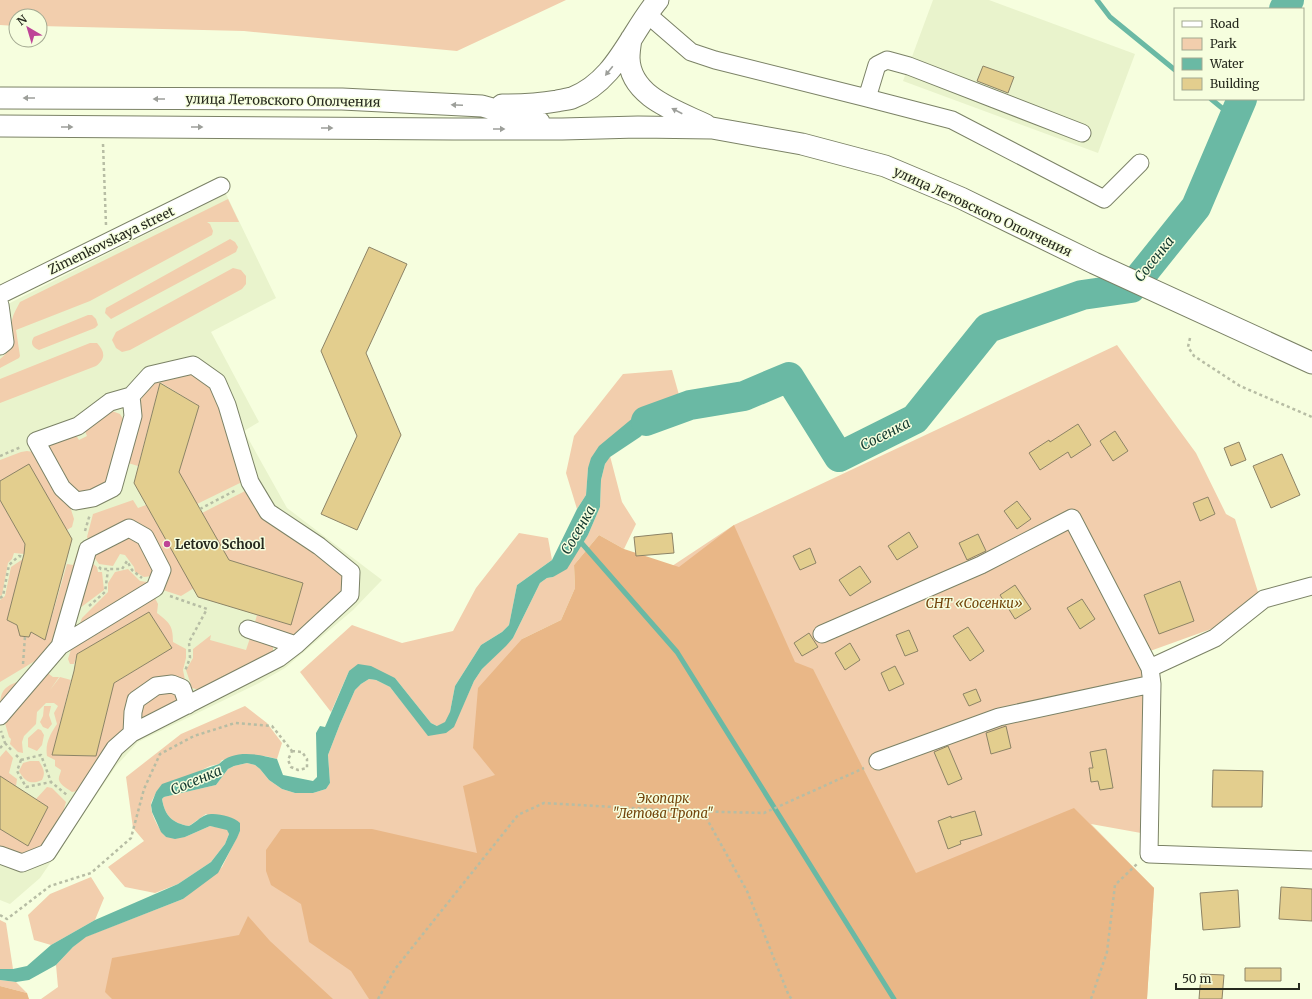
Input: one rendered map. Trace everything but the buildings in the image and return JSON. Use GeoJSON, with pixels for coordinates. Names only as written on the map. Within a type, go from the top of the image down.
{"type":"FeatureCollection","features":[{"type":"Feature","properties":{"kind":"main road"},"geometry":{"type":"LineString","coordinates":[[482,106],[536,104],[571,98],[592,88],[608,73],[652,7]]}},
{"type":"Feature","properties":{"kind":"main road"},"geometry":{"type":"LineString","coordinates":[[631,39],[629,58],[632,73],[638,85],[651,98],[712,128]]}},
{"type":"Feature","properties":{"kind":"main road","name":"улица Летовского Ополчения"},"geometry":{"type":"LineString","coordinates":[[0,98],[342,99],[482,106],[562,129]]}},
{"type":"Feature","properties":{"kind":"main road","name":"улица Летовского Ополчения"},"geometry":{"type":"LineString","coordinates":[[0,126],[454,129],[638,127],[712,128],[802,144],[885,166],[961,198],[1094,263],[1312,363]]}},
{"type":"Feature","properties":{"kind":"street"},"geometry":{"type":"LineString","coordinates":[[652,7],[691,52],[715,60],[952,120],[1104,199],[1140,163]]}},
{"type":"Feature","properties":{"kind":"street"},"geometry":{"type":"LineString","coordinates":[[867,98],[877,65],[887,60],[909,66],[1082,133]]}},
{"type":"Feature","properties":{"kind":"street","name":"Zimenkovskaya street"},"geometry":{"type":"LineString","coordinates":[[0,295],[221,186]]}},
{"type":"Feature","properties":{"kind":"street"},"geometry":{"type":"LineString","coordinates":[[0,305],[5,342],[0,346]]}},
{"type":"Feature","properties":{"kind":"street"},"geometry":{"type":"LineString","coordinates":[[0,855],[22,863],[47,853],[114,748],[132,733],[188,705],[227,681],[279,658],[296,645],[350,595],[351,572],[322,541],[268,512],[250,482],[233,403],[217,382],[193,365],[150,375],[131,396],[110,402],[81,432],[36,441],[62,488],[76,501],[93,498],[113,488],[133,416],[131,396]]}},
{"type":"Feature","properties":{"kind":"street"},"geometry":{"type":"LineString","coordinates":[[822,634],[980,565],[1072,518],[1151,676],[1149,854],[1312,860]]}},
{"type":"Feature","properties":{"kind":"street"},"geometry":{"type":"LineString","coordinates":[[0,716],[60,646],[156,588],[162,570],[145,537],[129,528],[88,549],[60,646]]}},
{"type":"Feature","properties":{"kind":"street"},"geometry":{"type":"LineString","coordinates":[[878,761],[999,717],[1151,676],[1215,638],[1264,599],[1312,586]]}},
{"type":"Feature","properties":{"kind":"street"},"geometry":{"type":"LineString","coordinates":[[248,629],[296,645]]}},
{"type":"Feature","properties":{"kind":"street"},"geometry":{"type":"LineString","coordinates":[[132,733],[133,712],[136,700],[156,686],[172,684],[182,688],[188,705]]}},
{"type":"Feature","properties":{"kind":"path"},"geometry":{"type":"LineString","coordinates":[[102,244],[106,222],[103,143]]}},
{"type":"Feature","properties":{"kind":"path"},"geometry":{"type":"LineString","coordinates":[[1190,338],[1188,347],[1194,356],[1240,386],[1312,417]]}},
{"type":"Feature","properties":{"kind":"path"},"geometry":{"type":"LineString","coordinates":[[0,456],[36,441]]}},
{"type":"Feature","properties":{"kind":"path"},"geometry":{"type":"LineString","coordinates":[[200,508],[250,482]]}},
{"type":"Feature","properties":{"kind":"path"},"geometry":{"type":"LineString","coordinates":[[84,537],[88,519]]}},
{"type":"Feature","properties":{"kind":"path"},"geometry":{"type":"LineString","coordinates":[[0,598],[3,596],[9,564],[19,556],[23,557]]}},
{"type":"Feature","properties":{"kind":"path"},"geometry":{"type":"LineString","coordinates":[[22,669],[25,636]]}},
{"type":"Feature","properties":{"kind":"path"},"geometry":{"type":"LineString","coordinates":[[189,642],[190,658]]}},
{"type":"Feature","properties":{"kind":"path"},"geometry":{"type":"LineString","coordinates":[[0,915],[8,919],[50,886],[91,873],[131,838],[144,790],[160,754],[194,736],[235,723],[272,726],[292,751],[302,752],[307,759],[307,768],[298,770],[291,767],[288,760],[292,751]]}},
{"type":"Feature","properties":{"kind":"path"},"geometry":{"type":"LineString","coordinates":[[0,728],[5,743],[13,752]]}},
{"type":"Feature","properties":{"kind":"path"},"geometry":{"type":"LineString","coordinates":[[0,748],[5,743]]}},
{"type":"Feature","properties":{"kind":"path"},"geometry":{"type":"LineString","coordinates":[[16,755],[21,760]]}},
{"type":"Feature","properties":{"kind":"path"},"geometry":{"type":"LineString","coordinates":[[21,760],[41,755],[51,782],[78,804]]}},
{"type":"Feature","properties":{"kind":"path"},"geometry":{"type":"LineString","coordinates":[[21,760],[17,771],[26,787],[51,782]]}},
{"type":"Feature","properties":{"kind":"path"},"geometry":{"type":"LineString","coordinates":[[378,999],[395,969],[518,815],[544,803],[703,812],[764,813],[878,761]]}},
{"type":"Feature","properties":{"kind":"path"},"geometry":{"type":"LineString","coordinates":[[703,812],[747,891],[789,996],[792,999]]}},
{"type":"Feature","properties":{"kind":"path"},"geometry":{"type":"LineString","coordinates":[[1092,999],[1107,952],[1115,885],[1149,854]]}},
{"type":"Feature","properties":{"kind":"shaded area"},"geometry":{"type":"Polygon","coordinates":[[[933,0],[989,0],[1135,54],[1098,153],[903,81],[933,0]]]}},
{"type":"Feature","properties":{"kind":"shaded area","name":"Letovo School"},"geometry":{"type":"Polygon","coordinates":[[[226,194],[276,298],[211,332],[259,422],[244,431],[287,508],[382,580],[353,610],[285,668],[259,683],[138,742],[116,766],[40,878],[10,904],[0,900],[0,308],[226,194]]]}},
{"type":"Feature","properties":{"kind":"green space"},"geometry":{"type":"Polygon","coordinates":[[[0,0],[566,0],[457,51],[244,31],[48,26],[48,8],[8,8],[8,26],[0,25],[0,0]]]}},
{"type":"Feature","properties":{"kind":"green space"},"geometry":{"type":"Polygon","coordinates":[[[228,199],[239,222],[207,222],[210,224],[213,231],[212,235],[90,301],[16,330],[20,356],[19,358],[0,368],[0,359],[11,346],[12,320],[20,302],[228,199]]]}},
{"type":"Feature","properties":{"kind":"green space"},"geometry":{"type":"Polygon","coordinates":[[[230,239],[235,242],[238,247],[236,252],[111,319],[105,313],[106,308],[230,239]]]}},
{"type":"Feature","properties":{"kind":"green space"},"geometry":{"type":"Polygon","coordinates":[[[233,268],[241,270],[246,276],[246,284],[242,289],[130,350],[122,352],[116,348],[112,340],[116,332],[233,268]]]}},
{"type":"Feature","properties":{"kind":"green space"},"geometry":{"type":"Polygon","coordinates":[[[88,315],[92,315],[96,319],[98,325],[95,328],[39,350],[32,345],[34,337],[88,315]]]}},
{"type":"Feature","properties":{"kind":"green space"},"geometry":{"type":"Polygon","coordinates":[[[90,343],[97,343],[103,352],[102,360],[96,366],[0,403],[0,379],[90,343]]]}},
{"type":"Feature","properties":{"kind":"green space","name":"СНТ «Сосенки»"},"geometry":{"type":"Polygon","coordinates":[[[1117,345],[1196,453],[1226,514],[1235,519],[1258,592],[1225,624],[1139,655],[1145,678],[1141,833],[1091,824],[1154,888],[1147,999],[41,999],[58,987],[56,965],[85,937],[183,899],[222,867],[240,831],[206,814],[189,826],[178,823],[167,814],[163,805],[162,799],[164,797],[216,785],[228,769],[247,763],[255,765],[269,780],[282,789],[295,793],[313,793],[326,789],[330,783],[328,755],[340,724],[355,690],[369,679],[376,680],[390,687],[427,734],[437,726],[431,723],[395,678],[349,671],[331,712],[300,672],[352,625],[402,643],[453,631],[476,588],[519,533],[548,538],[552,560],[517,585],[509,625],[502,632],[481,645],[455,686],[450,712],[461,710],[474,681],[482,669],[513,638],[540,583],[547,578],[553,577],[579,548],[588,535],[600,507],[601,480],[605,464],[610,456],[622,502],[636,524],[624,549],[599,535],[574,565],[575,588],[561,620],[522,639],[574,631],[734,525],[1117,345]]]}},
{"type":"Feature","properties":{"kind":"green space"},"geometry":{"type":"Polygon","coordinates":[[[672,370],[681,402],[662,404],[588,468],[586,495],[577,509],[566,473],[574,436],[623,374],[672,370]]]}},
{"type":"Feature","properties":{"kind":"green space"},"geometry":{"type":"Polygon","coordinates":[[[192,371],[214,388],[242,482],[197,504],[179,472],[199,406],[160,382],[138,466],[125,462],[146,384],[192,371]]]}},
{"type":"Feature","properties":{"kind":"green space"},"geometry":{"type":"Polygon","coordinates":[[[112,411],[120,414],[125,422],[107,488],[72,493],[49,447],[50,443],[75,434],[79,440],[87,436],[85,431],[112,411]]]}},
{"type":"Feature","properties":{"kind":"green space"},"geometry":{"type":"Polygon","coordinates":[[[27,451],[33,452],[69,503],[74,519],[72,527],[67,530],[29,465],[0,481],[0,460],[27,451]]]}},
{"type":"Feature","properties":{"kind":"green space"},"geometry":{"type":"Polygon","coordinates":[[[247,490],[342,571],[346,591],[299,637],[291,637],[255,622],[257,615],[291,625],[303,583],[229,560],[202,513],[247,490]]]}},
{"type":"Feature","properties":{"kind":"green space"},"geometry":{"type":"Polygon","coordinates":[[[0,500],[25,544],[24,554],[14,553],[12,559],[8,563],[2,595],[0,596],[0,500]]]}},
{"type":"Feature","properties":{"kind":"green space"},"geometry":{"type":"Polygon","coordinates":[[[133,500],[138,508],[146,505],[194,588],[181,596],[163,590],[149,535],[89,541],[87,537],[93,514],[133,500]]]}},
{"type":"Feature","properties":{"kind":"green space","name":"Экопарк \"Летова Тропа\""},"geometry":{"type":"Polygon","coordinates":[[[734,525],[795,662],[813,669],[916,873],[1074,808],[1154,888],[1147,999],[369,999],[351,971],[309,942],[301,904],[271,885],[266,871],[266,850],[281,829],[372,829],[477,853],[463,786],[495,775],[473,748],[478,688],[522,639],[561,620],[575,588],[574,565],[599,535],[624,549],[679,567],[734,525]]]}},
{"type":"Feature","properties":{"kind":"green space"},"geometry":{"type":"Polygon","coordinates":[[[124,533],[139,538],[157,567],[153,576],[144,577],[135,572],[134,567],[125,555],[120,554],[113,566],[99,564],[94,557],[97,547],[124,533]]]}},
{"type":"Feature","properties":{"kind":"green space"},"geometry":{"type":"Polygon","coordinates":[[[79,547],[81,550],[59,636],[38,661],[35,661],[0,682],[0,600],[5,596],[11,567],[23,559],[7,620],[17,625],[20,636],[29,637],[31,632],[45,640],[67,564],[73,565],[79,547]]]}},
{"type":"Feature","properties":{"kind":"green space"},"geometry":{"type":"Polygon","coordinates":[[[88,560],[97,567],[98,572],[102,572],[104,590],[76,611],[88,560]]]}},
{"type":"Feature","properties":{"kind":"green space"},"geometry":{"type":"Polygon","coordinates":[[[128,569],[140,581],[147,582],[148,585],[77,631],[82,618],[108,592],[108,583],[115,572],[128,569]]]}},
{"type":"Feature","properties":{"kind":"green space"},"geometry":{"type":"Polygon","coordinates":[[[153,594],[158,604],[157,613],[170,625],[173,642],[186,649],[186,658],[183,670],[186,685],[162,680],[126,724],[121,735],[77,791],[72,792],[60,782],[59,778],[61,770],[55,766],[55,760],[47,756],[49,739],[57,724],[54,713],[58,706],[54,703],[46,703],[37,712],[36,724],[24,736],[22,742],[23,753],[18,752],[10,744],[11,739],[4,720],[46,672],[53,677],[59,677],[50,690],[60,677],[71,680],[52,755],[96,756],[114,683],[172,648],[149,612],[77,654],[74,664],[70,664],[68,659],[73,643],[153,594]]]}},
{"type":"Feature","properties":{"kind":"green space"},"geometry":{"type":"Polygon","coordinates":[[[211,635],[210,640],[246,650],[250,638],[273,646],[273,653],[199,690],[192,688],[186,670],[193,658],[193,649],[211,635]]]}},
{"type":"Feature","properties":{"kind":"green space"},"geometry":{"type":"Polygon","coordinates":[[[23,680],[0,708],[1,696],[5,689],[12,684],[23,680]]]}},
{"type":"Feature","properties":{"kind":"green space"},"geometry":{"type":"Polygon","coordinates":[[[169,687],[182,699],[143,721],[136,714],[136,708],[169,687]]]}},
{"type":"Feature","properties":{"kind":"green space"},"geometry":{"type":"Polygon","coordinates":[[[44,706],[51,706],[49,715],[52,724],[48,729],[43,727],[40,722],[43,716],[44,706]]]}},
{"type":"Feature","properties":{"kind":"green space"},"geometry":{"type":"Polygon","coordinates":[[[245,706],[267,723],[282,743],[277,759],[265,756],[222,760],[219,764],[210,766],[156,792],[151,803],[154,817],[158,826],[166,837],[185,837],[210,826],[227,829],[229,834],[225,844],[211,862],[178,884],[155,893],[125,887],[108,867],[144,841],[133,828],[126,777],[181,734],[245,706]]]}},
{"type":"Feature","properties":{"kind":"green space"},"geometry":{"type":"Polygon","coordinates":[[[38,729],[41,730],[44,735],[42,745],[37,751],[28,747],[28,738],[38,729]]]}},
{"type":"Feature","properties":{"kind":"green space"},"geometry":{"type":"Polygon","coordinates":[[[6,750],[13,758],[9,773],[17,779],[16,786],[0,777],[0,757],[6,750]]]}},
{"type":"Feature","properties":{"kind":"green space"},"geometry":{"type":"Polygon","coordinates":[[[39,761],[44,772],[42,780],[29,782],[21,775],[19,771],[23,763],[39,761]]]}},
{"type":"Feature","properties":{"kind":"green space"},"geometry":{"type":"Polygon","coordinates":[[[47,787],[52,788],[66,802],[64,809],[66,812],[45,844],[26,856],[0,850],[0,829],[28,846],[48,807],[36,799],[47,787]]]}},
{"type":"Feature","properties":{"kind":"green space"},"geometry":{"type":"Polygon","coordinates":[[[91,877],[104,898],[95,920],[51,945],[34,940],[28,915],[50,894],[91,877]]]}},
{"type":"Feature","properties":{"kind":"green space"},"geometry":{"type":"Polygon","coordinates":[[[248,916],[270,941],[333,999],[112,999],[105,992],[112,958],[239,935],[248,916]]]}},
{"type":"Feature","properties":{"kind":"green space"},"geometry":{"type":"Polygon","coordinates":[[[0,920],[6,923],[13,969],[0,969],[0,920]]]}},
{"type":"Feature","properties":{"kind":"green space"},"geometry":{"type":"Polygon","coordinates":[[[0,980],[16,982],[27,993],[0,986],[0,980]]]}},
{"type":"Feature","properties":{"kind":"green space"},"geometry":{"type":"Polygon","coordinates":[[[0,986],[27,993],[29,999],[0,999],[0,986]]]}},
{"type":"Feature","properties":{"kind":"water"},"geometry":{"type":"Polygon","coordinates":[[[681,402],[693,418],[650,427],[640,437],[610,457],[605,464],[601,480],[600,507],[588,535],[567,569],[553,577],[547,578],[540,583],[513,638],[482,669],[474,681],[454,727],[446,733],[428,736],[390,687],[376,680],[369,679],[355,690],[340,724],[328,755],[330,783],[326,789],[313,793],[295,793],[282,789],[269,780],[255,765],[247,763],[228,769],[216,785],[164,797],[162,799],[163,805],[167,814],[174,821],[183,825],[189,826],[209,814],[223,815],[240,823],[240,831],[237,838],[218,873],[183,899],[86,937],[73,947],[56,965],[29,980],[16,982],[0,980],[0,969],[13,969],[27,966],[51,945],[95,920],[178,884],[211,862],[225,844],[229,834],[227,830],[210,826],[185,837],[175,839],[166,837],[161,832],[152,812],[151,805],[156,792],[162,784],[219,764],[231,756],[246,754],[254,754],[277,759],[283,775],[313,781],[317,777],[316,733],[320,726],[325,727],[349,671],[358,664],[371,666],[395,678],[431,723],[437,726],[445,722],[450,712],[455,686],[481,645],[502,632],[509,625],[517,585],[552,560],[577,509],[586,495],[588,468],[591,458],[599,446],[634,417],[662,404],[681,402]]]}},
{"type":"Feature","properties":{"kind":"waterway"},"geometry":{"type":"LineString","coordinates":[[1097,0],[1110,17],[1174,69]]}},
{"type":"Feature","properties":{"kind":"waterway","name":"Сосенка"},"geometry":{"type":"LineString","coordinates":[[1285,8],[1289,0]]}},
{"type":"Feature","properties":{"kind":"waterway"},"geometry":{"type":"LineString","coordinates":[[1212,100],[1233,117]]}},
{"type":"Feature","properties":{"kind":"waterway","name":"Сосенка"},"geometry":{"type":"LineString","coordinates":[[646,421],[690,405],[744,396],[789,377],[839,457],[915,419],[988,328],[1082,295],[1131,288],[1196,207],[1242,100]]}},
{"type":"Feature","properties":{"kind":"waterway"},"geometry":{"type":"LineString","coordinates":[[578,539],[677,652],[894,999]]}},
{"type":"Feature","properties":{"kind":"place","name":"Letovo School"},"geometry":{"type":"Point","coordinates":[167,544]}}]}
